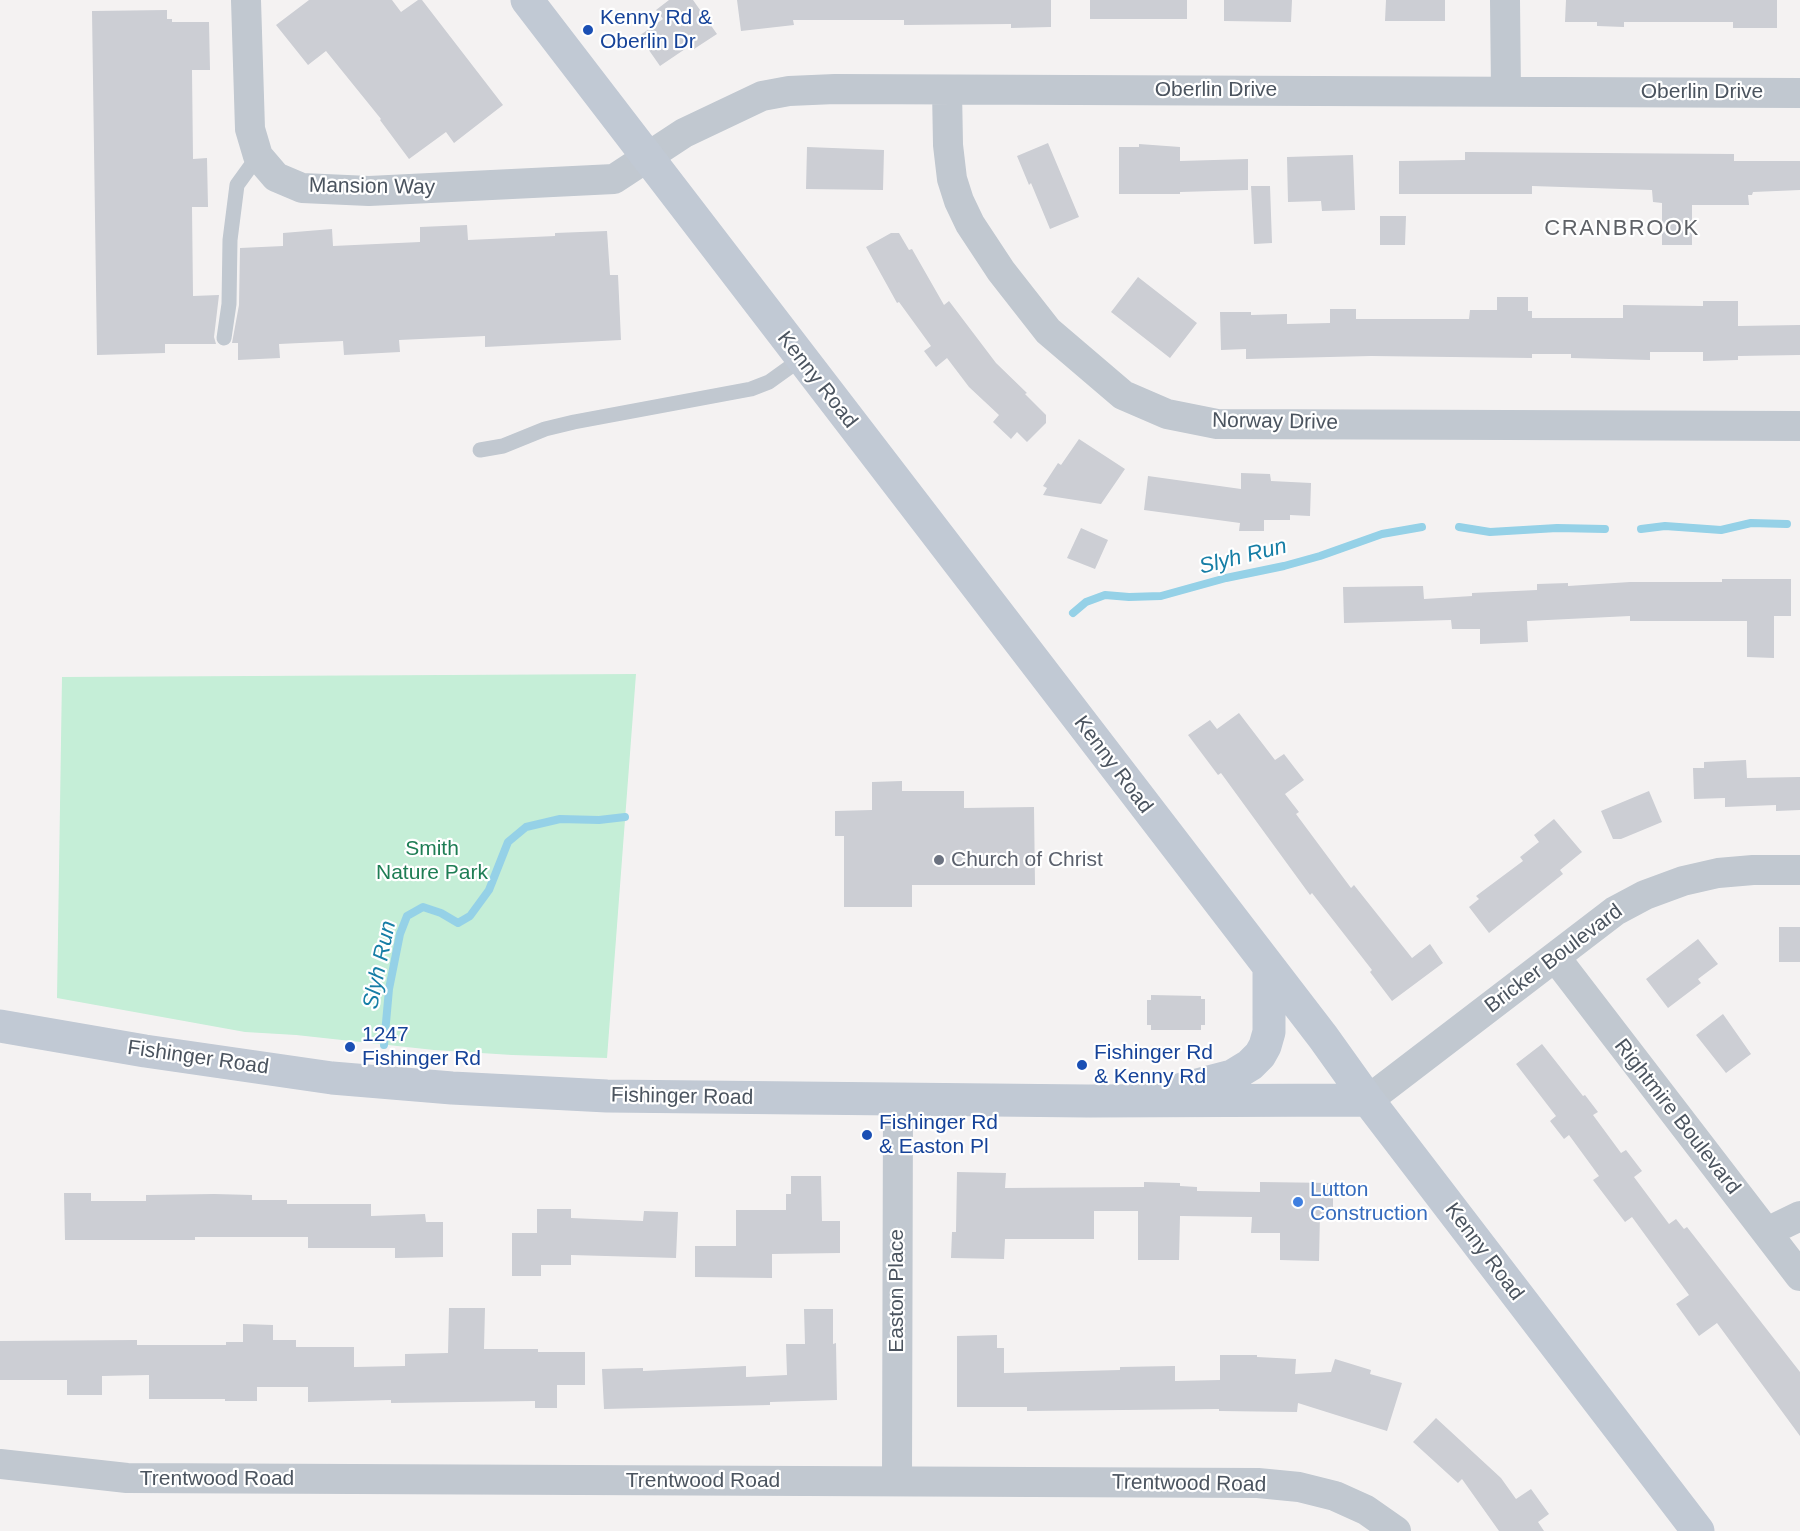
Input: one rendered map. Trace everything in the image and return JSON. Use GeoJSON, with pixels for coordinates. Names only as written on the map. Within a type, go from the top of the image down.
{"type":"FeatureCollection","features":[{"type":"Feature","properties":{"kind":"main road","name":"Kenny Road"},"geometry":{"type":"LineString","coordinates":[[527,0],[1323,1037],[1368,1100],[1698,1531]]}},
{"type":"Feature","properties":{"kind":"main road"},"geometry":{"type":"LineString","coordinates":[[1138,1101],[1232,1076],[1250,1065],[1265,1046],[1269,1032],[1269,969]]}},
{"type":"Feature","properties":{"kind":"main road","name":"Fishinger Road"},"geometry":{"type":"LineString","coordinates":[[0,1026],[145,1051],[332,1078],[441,1087],[607,1096],[898,1100],[1368,1100]]}},
{"type":"Feature","properties":{"kind":"street","name":"Mansion Way"},"geometry":{"type":"LineString","coordinates":[[246,0],[250,129],[258,156],[276,177],[302,188],[369,191],[614,179],[647,158]]}},
{"type":"Feature","properties":{"kind":"street"},"geometry":{"type":"LineString","coordinates":[[1505,0],[1506,91]]}},
{"type":"Feature","properties":{"kind":"street","name":"Oberlin Drive"},"geometry":{"type":"LineString","coordinates":[[647,158],[684,133],[762,96],[789,91],[835,89],[1800,93]]}},
{"type":"Feature","properties":{"kind":"street","name":"Norway Drive"},"geometry":{"type":"LineString","coordinates":[[947,90],[948,145],[952,179],[970,224],[1001,271],[1048,331],[1114,388],[1123,395],[1167,414],[1217,424],[1800,426]]}},
{"type":"Feature","properties":{"kind":"street","name":"Bricker Boulevard"},"geometry":{"type":"LineString","coordinates":[[1368,1100],[1615,910],[1645,895],[1683,881],[1718,873],[1800,870]]}},
{"type":"Feature","properties":{"kind":"street","name":"Rightmire Boulevard"},"geometry":{"type":"LineString","coordinates":[[1554,957],[1800,1276]]}},
{"type":"Feature","properties":{"kind":"street","name":"Easton Place"},"geometry":{"type":"LineString","coordinates":[[897,1481],[898,1100]]}},
{"type":"Feature","properties":{"kind":"street"},"geometry":{"type":"LineString","coordinates":[[1767,1232],[1800,1216]]}},
{"type":"Feature","properties":{"kind":"street","name":"Trentwood Road"},"geometry":{"type":"LineString","coordinates":[[0,1464],[127,1478],[1258,1483],[1289,1486],[1335,1496],[1366,1510],[1396,1531]]}},
{"type":"Feature","properties":{"kind":"lane"},"geometry":{"type":"LineString","coordinates":[[224,338],[228,304],[230,240],[237,185],[258,156]]}},
{"type":"Feature","properties":{"kind":"lane"},"geometry":{"type":"LineString","coordinates":[[480,450],[503,446],[545,429],[574,422],[751,389],[769,382],[801,359]]}},
{"type":"Feature","properties":{"kind":"green space","name":"Smith Nature Park"},"geometry":{"type":"Polygon","coordinates":[[[636,674],[607,1058],[434,1050],[296,1035],[245,1032],[57,998],[62,677],[636,674]]]}},
{"type":"Feature","properties":{"kind":"building"},"geometry":{"type":"Polygon","coordinates":[[[309,0],[392,0],[401,12],[418,0],[422,0],[503,105],[454,143],[446,132],[409,159],[381,119],[326,51],[308,65],[276,25],[309,0]]]}},
{"type":"Feature","properties":{"kind":"building"},"geometry":{"type":"Polygon","coordinates":[[[669,0],[693,0],[717,34],[694,49],[691,45],[660,66],[639,36],[663,19],[656,10],[669,0]]]}},
{"type":"Feature","properties":{"kind":"building"},"geometry":{"type":"Polygon","coordinates":[[[737,0],[1051,0],[1051,27],[1011,28],[1011,24],[904,25],[904,20],[793,20],[794,25],[741,31],[737,0]]]}},
{"type":"Feature","properties":{"kind":"building"},"geometry":{"type":"Polygon","coordinates":[[[1090,0],[1187,0],[1187,19],[1090,19],[1090,0]]]}},
{"type":"Feature","properties":{"kind":"building"},"geometry":{"type":"Polygon","coordinates":[[[1224,0],[1292,0],[1291,22],[1224,21],[1224,0]]]}},
{"type":"Feature","properties":{"kind":"building"},"geometry":{"type":"Polygon","coordinates":[[[1386,0],[1445,0],[1445,21],[1385,21],[1386,0]]]}},
{"type":"Feature","properties":{"kind":"building"},"geometry":{"type":"Polygon","coordinates":[[[1566,0],[1777,0],[1777,28],[1733,28],[1733,22],[1624,22],[1624,27],[1597,26],[1597,22],[1565,22],[1566,0]]]}},
{"type":"Feature","properties":{"kind":"building"},"geometry":{"type":"Polygon","coordinates":[[[167,10],[167,19],[172,19],[172,22],[209,22],[210,70],[192,70],[193,159],[207,158],[208,207],[192,207],[193,296],[219,295],[214,337],[216,344],[165,344],[165,353],[97,355],[92,11],[167,10]]]}},
{"type":"Feature","properties":{"kind":"building"},"geometry":{"type":"Polygon","coordinates":[[[1048,143],[1079,217],[1050,229],[1017,156],[1048,143]]]}},
{"type":"Feature","properties":{"kind":"building"},"geometry":{"type":"Polygon","coordinates":[[[1139,144],[1180,147],[1180,161],[1248,159],[1248,190],[1180,192],[1180,194],[1119,194],[1119,147],[1139,147],[1139,144]]]}},
{"type":"Feature","properties":{"kind":"building"},"geometry":{"type":"Polygon","coordinates":[[[807,147],[884,150],[883,190],[806,189],[807,147]]]}},
{"type":"Feature","properties":{"kind":"building"},"geometry":{"type":"Polygon","coordinates":[[[1465,152],[1734,154],[1734,161],[1800,161],[1800,190],[1753,192],[1752,195],[1748,195],[1749,205],[1692,205],[1692,245],[1662,245],[1662,203],[1653,202],[1652,190],[1532,186],[1532,194],[1399,194],[1399,161],[1465,160],[1465,152]]]}},
{"type":"Feature","properties":{"kind":"building"},"geometry":{"type":"Polygon","coordinates":[[[1353,155],[1355,210],[1322,211],[1321,201],[1288,202],[1287,157],[1353,155]]]}},
{"type":"Feature","properties":{"kind":"building"},"geometry":{"type":"Polygon","coordinates":[[[1251,186],[1270,186],[1272,243],[1254,244],[1251,186]]]}},
{"type":"Feature","properties":{"kind":"building"},"geometry":{"type":"Polygon","coordinates":[[[1380,216],[1406,216],[1405,245],[1380,245],[1380,216]]]}},
{"type":"Feature","properties":{"kind":"building"},"geometry":{"type":"Polygon","coordinates":[[[467,225],[468,240],[607,231],[610,275],[618,275],[621,340],[485,347],[485,336],[399,340],[400,352],[344,355],[343,341],[279,344],[280,358],[238,360],[238,343],[232,343],[239,305],[240,248],[283,246],[283,233],[332,229],[333,246],[420,242],[420,227],[467,225]]]}},
{"type":"Feature","properties":{"kind":"building"},"geometry":{"type":"Polygon","coordinates":[[[891,233],[899,233],[909,250],[912,249],[944,305],[949,301],[996,363],[1046,415],[1046,423],[1027,442],[1017,432],[1011,439],[993,422],[999,415],[969,387],[947,358],[936,367],[924,351],[931,346],[899,302],[897,303],[866,247],[891,233]]]}},
{"type":"Feature","properties":{"kind":"building"},"geometry":{"type":"Polygon","coordinates":[[[1138,277],[1197,323],[1170,358],[1111,312],[1138,277]]]}},
{"type":"Feature","properties":{"kind":"building"},"geometry":{"type":"Polygon","coordinates":[[[1497,297],[1528,297],[1528,311],[1532,311],[1532,318],[1623,318],[1623,305],[1703,306],[1703,301],[1738,301],[1738,326],[1800,325],[1800,355],[1738,356],[1738,360],[1703,361],[1703,352],[1650,352],[1650,360],[1571,358],[1571,354],[1532,354],[1532,358],[1371,356],[1246,359],[1246,349],[1221,350],[1220,312],[1251,312],[1251,315],[1287,314],[1287,324],[1330,323],[1330,309],[1356,309],[1356,319],[1469,319],[1470,310],[1497,310],[1497,297]]]}},
{"type":"Feature","properties":{"kind":"building"},"geometry":{"type":"Polygon","coordinates":[[[1079,439],[1125,469],[1101,504],[1043,495],[1047,488],[1043,486],[1058,463],[1061,465],[1079,439]]]}},
{"type":"Feature","properties":{"kind":"building"},"geometry":{"type":"Polygon","coordinates":[[[1241,473],[1270,474],[1271,481],[1311,483],[1310,516],[1290,515],[1290,520],[1264,520],[1264,531],[1239,531],[1240,523],[1144,510],[1148,476],[1241,489],[1241,473]]]}},
{"type":"Feature","properties":{"kind":"building"},"geometry":{"type":"Polygon","coordinates":[[[1081,528],[1108,540],[1095,569],[1067,558],[1081,528]]]}},
{"type":"Feature","properties":{"kind":"building"},"geometry":{"type":"Polygon","coordinates":[[[1722,579],[1791,579],[1791,616],[1774,616],[1774,658],[1747,657],[1747,621],[1630,621],[1630,616],[1527,621],[1528,642],[1480,644],[1480,629],[1452,629],[1451,620],[1344,623],[1343,587],[1423,586],[1424,599],[1472,596],[1472,593],[1537,590],[1537,584],[1568,583],[1568,586],[1630,582],[1722,582],[1722,579]]]}},
{"type":"Feature","properties":{"kind":"building"},"geometry":{"type":"Polygon","coordinates":[[[1239,713],[1275,760],[1284,754],[1304,780],[1285,794],[1299,812],[1296,814],[1351,888],[1354,885],[1412,958],[1430,944],[1443,963],[1392,1001],[1370,972],[1372,970],[1312,893],[1310,895],[1221,773],[1218,775],[1188,735],[1210,720],[1217,729],[1239,713]]]}},
{"type":"Feature","properties":{"kind":"building"},"geometry":{"type":"Polygon","coordinates":[[[1746,760],[1747,778],[1800,777],[1800,810],[1776,811],[1776,805],[1725,807],[1725,798],[1694,799],[1693,768],[1704,768],[1704,762],[1746,760]]]}},
{"type":"Feature","properties":{"kind":"building","name":"Church of Christ"},"geometry":{"type":"Polygon","coordinates":[[[902,781],[902,791],[964,791],[964,808],[1034,807],[1035,885],[912,885],[912,907],[844,907],[844,836],[835,836],[835,811],[872,810],[872,782],[902,781]]]}},
{"type":"Feature","properties":{"kind":"building"},"geometry":{"type":"Polygon","coordinates":[[[1649,791],[1662,822],[1621,839],[1613,839],[1601,811],[1649,791]]]}},
{"type":"Feature","properties":{"kind":"building"},"geometry":{"type":"Polygon","coordinates":[[[1554,819],[1582,852],[1560,870],[1563,874],[1489,933],[1469,907],[1479,899],[1476,896],[1523,861],[1520,857],[1539,842],[1534,835],[1554,819]]]}},
{"type":"Feature","properties":{"kind":"building"},"geometry":{"type":"Polygon","coordinates":[[[1779,927],[1800,927],[1800,962],[1779,962],[1779,927]]]}},
{"type":"Feature","properties":{"kind":"building"},"geometry":{"type":"Polygon","coordinates":[[[1698,939],[1718,964],[1698,979],[1701,983],[1668,1008],[1646,979],[1698,939]]]}},
{"type":"Feature","properties":{"kind":"building"},"geometry":{"type":"Polygon","coordinates":[[[1151,995],[1201,996],[1201,999],[1205,999],[1205,1025],[1201,1025],[1201,1030],[1151,1030],[1151,1025],[1147,1025],[1147,1000],[1151,1000],[1151,995]]]}},
{"type":"Feature","properties":{"kind":"building"},"geometry":{"type":"Polygon","coordinates":[[[1723,1014],[1751,1054],[1726,1073],[1696,1035],[1723,1014]]]}},
{"type":"Feature","properties":{"kind":"building"},"geometry":{"type":"Polygon","coordinates":[[[1542,1044],[1598,1112],[1593,1115],[1621,1153],[1626,1150],[1642,1171],[1634,1177],[1669,1224],[1676,1219],[1684,1229],[1687,1227],[1800,1372],[1800,1436],[1717,1323],[1699,1336],[1676,1304],[1689,1295],[1632,1217],[1625,1222],[1593,1180],[1599,1176],[1569,1135],[1564,1139],[1550,1121],[1556,1116],[1516,1064],[1542,1044]]]}},
{"type":"Feature","properties":{"kind":"building"},"geometry":{"type":"Polygon","coordinates":[[[957,1172],[1006,1173],[1005,1188],[1144,1187],[1144,1182],[1180,1183],[1180,1186],[1197,1187],[1197,1191],[1260,1192],[1260,1182],[1333,1183],[1333,1214],[1320,1214],[1319,1261],[1280,1260],[1280,1233],[1251,1233],[1252,1217],[1180,1216],[1179,1260],[1138,1260],[1138,1211],[1094,1211],[1094,1239],[1005,1239],[1004,1259],[951,1258],[952,1232],[956,1232],[957,1172]]]}},
{"type":"Feature","properties":{"kind":"building"},"geometry":{"type":"Polygon","coordinates":[[[791,1176],[821,1176],[822,1221],[840,1221],[840,1253],[772,1254],[772,1278],[695,1277],[695,1246],[736,1246],[736,1210],[786,1210],[786,1194],[791,1194],[791,1176]]]}},
{"type":"Feature","properties":{"kind":"building"},"geometry":{"type":"Polygon","coordinates":[[[64,1193],[91,1193],[91,1201],[146,1201],[146,1195],[214,1194],[252,1195],[252,1200],[287,1200],[287,1204],[371,1204],[371,1216],[425,1214],[426,1222],[443,1222],[443,1257],[395,1258],[395,1248],[308,1248],[308,1237],[65,1240],[64,1193]]]}},
{"type":"Feature","properties":{"kind":"building"},"geometry":{"type":"Polygon","coordinates":[[[537,1209],[571,1209],[571,1218],[643,1221],[644,1211],[678,1212],[676,1258],[571,1255],[571,1265],[541,1265],[541,1276],[512,1276],[512,1233],[537,1233],[537,1209]]]}},
{"type":"Feature","properties":{"kind":"building"},"geometry":{"type":"Polygon","coordinates":[[[449,1308],[485,1308],[484,1349],[585,1352],[585,1385],[557,1385],[557,1408],[535,1408],[535,1401],[308,1402],[308,1387],[257,1387],[257,1401],[149,1399],[149,1375],[102,1376],[102,1395],[67,1395],[67,1380],[0,1380],[0,1341],[137,1340],[137,1345],[226,1345],[226,1342],[243,1342],[243,1324],[273,1325],[273,1340],[296,1340],[296,1347],[354,1347],[354,1367],[405,1366],[405,1354],[448,1353],[449,1308]]]}},
{"type":"Feature","properties":{"kind":"building"},"geometry":{"type":"Polygon","coordinates":[[[804,1309],[833,1309],[837,1400],[770,1402],[770,1405],[604,1409],[602,1369],[643,1368],[643,1371],[746,1366],[746,1377],[787,1375],[786,1344],[805,1344],[804,1309]]]}},
{"type":"Feature","properties":{"kind":"building"},"geometry":{"type":"Polygon","coordinates":[[[997,1335],[997,1348],[1004,1348],[1004,1373],[1175,1366],[1175,1381],[1220,1380],[1220,1355],[1257,1355],[1257,1357],[1296,1359],[1295,1374],[1331,1372],[1335,1359],[1371,1370],[1370,1374],[1402,1383],[1387,1431],[1298,1403],[1297,1412],[1219,1411],[1219,1409],[1027,1411],[1027,1407],[957,1407],[957,1336],[997,1335]]]}},
{"type":"Feature","properties":{"kind":"building"},"geometry":{"type":"Polygon","coordinates":[[[1436,1418],[1501,1478],[1516,1499],[1531,1489],[1549,1514],[1538,1522],[1544,1531],[1499,1531],[1462,1479],[1458,1483],[1413,1442],[1436,1418]]]}},
{"type":"Feature","properties":{"kind":"waterway"},"geometry":{"type":"LineString","coordinates":[[1641,529],[1665,526],[1721,530],[1751,523],[1787,524]]}},
{"type":"Feature","properties":{"kind":"waterway","name":"Slyh Run"},"geometry":{"type":"LineString","coordinates":[[1073,613],[1086,602],[1105,595],[1161,596],[1320,556],[1382,534],[1422,527]]}},
{"type":"Feature","properties":{"kind":"waterway","name":"Slyh Run"},"geometry":{"type":"LineString","coordinates":[[1459,527],[1490,532],[1557,528],[1605,529]]}},
{"type":"Feature","properties":{"kind":"waterway","name":"Slyh Run"},"geometry":{"type":"LineString","coordinates":[[384,1045],[389,989],[400,934],[407,916],[423,907],[441,913],[458,923],[470,916],[489,890],[508,842],[526,827],[560,819],[599,820],[625,817]]}},
{"type":"Feature","properties":{"kind":"place","name":"Kenny Rd & Oberlin Dr"},"geometry":{"type":"Point","coordinates":[588,30]}},
{"type":"Feature","properties":{"kind":"place","name":"Church of Christ"},"geometry":{"type":"Point","coordinates":[939,860]}},
{"type":"Feature","properties":{"kind":"place","name":"1247 Fishinger Rd"},"geometry":{"type":"Point","coordinates":[350,1047]}},
{"type":"Feature","properties":{"kind":"place","name":"Fishinger Rd & Kenny Rd"},"geometry":{"type":"Point","coordinates":[1082,1065]}},
{"type":"Feature","properties":{"kind":"place","name":"Fishinger Rd & Easton Pl"},"geometry":{"type":"Point","coordinates":[867,1135]}},
{"type":"Feature","properties":{"kind":"place","name":"Lutton Construction"},"geometry":{"type":"Point","coordinates":[1298,1202]}},
{"type":"Feature","properties":{"kind":"district","name":"CRANBROOK"},"geometry":{"type":"Point","coordinates":[1622,229]}}]}
